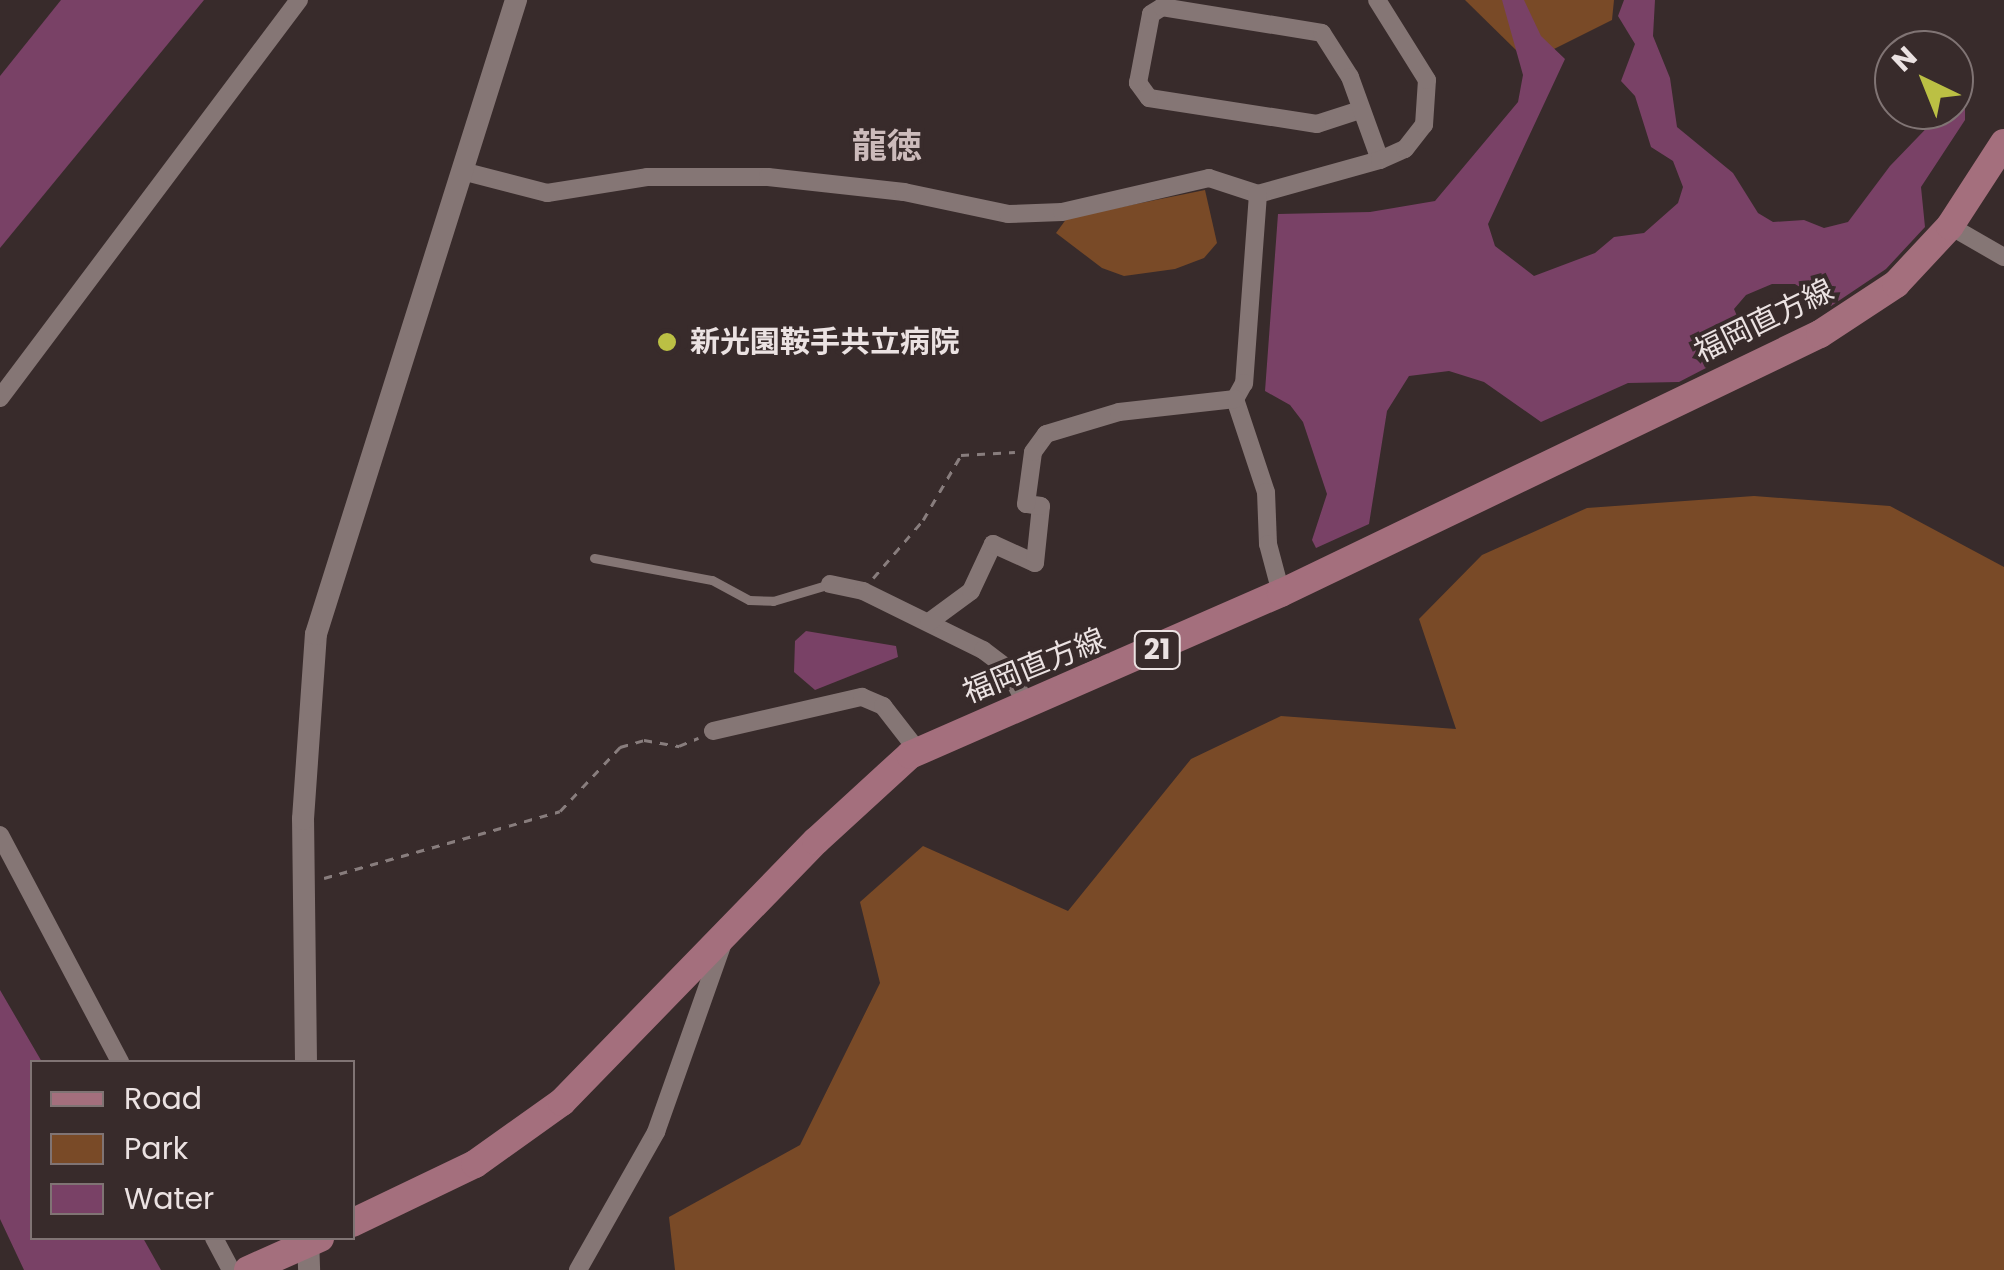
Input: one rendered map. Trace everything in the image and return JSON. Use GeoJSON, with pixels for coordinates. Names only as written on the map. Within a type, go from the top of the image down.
{"type":"FeatureCollection","features":[{"type":"Feature","properties":{"kind":"main road","name":"福岡直方線"},"geometry":{"type":"LineString","coordinates":[[355,1222],[475,1164],[525,1132],[598,1067],[726,932],[918,751],[1281,593],[1820,334],[1896,284],[1950,226],[2004,143]]}},
{"type":"Feature","properties":{"kind":"main road"},"geometry":{"type":"LineString","coordinates":[[248,1270],[311,1247]]}},
{"type":"Feature","properties":{"kind":"street"},"geometry":{"type":"LineString","coordinates":[[0,398],[300,0]]}},
{"type":"Feature","properties":{"kind":"street"},"geometry":{"type":"LineString","coordinates":[[306,1060],[303,886],[311,667],[320,618],[516,0]]}},
{"type":"Feature","properties":{"kind":"street"},"geometry":{"type":"LineString","coordinates":[[462,172],[547,193],[647,176],[768,177],[904,192],[1008,214],[1062,212],[1209,178],[1258,194],[1380,160],[1405,149],[1424,125],[1429,104],[1427,80],[1377,0]]}},
{"type":"Feature","properties":{"kind":"street"},"geometry":{"type":"LineString","coordinates":[[1360,110],[1318,124],[1149,98],[1138,83],[1151,14],[1162,7],[1322,32],[1350,77],[1380,160]]}},
{"type":"Feature","properties":{"kind":"street"},"geometry":{"type":"LineString","coordinates":[[1234,399],[1244,383],[1258,194]]}},
{"type":"Feature","properties":{"kind":"street"},"geometry":{"type":"LineString","coordinates":[[1950,226],[2004,257]]}},
{"type":"Feature","properties":{"kind":"street"},"geometry":{"type":"LineString","coordinates":[[929,622],[971,591],[993,544],[1035,563],[1041,506],[1026,504],[1033,452],[1046,434],[1119,412],[1234,399]]}},
{"type":"Feature","properties":{"kind":"street"},"geometry":{"type":"LineString","coordinates":[[1234,399],[1266,492],[1268,544],[1281,593]]}},
{"type":"Feature","properties":{"kind":"street"},"geometry":{"type":"LineString","coordinates":[[830,584],[862,591],[929,622],[1008,670],[1024,703]]}},
{"type":"Feature","properties":{"kind":"street"},"geometry":{"type":"LineString","coordinates":[[713,731],[862,697],[883,706],[918,751]]}},
{"type":"Feature","properties":{"kind":"street"},"geometry":{"type":"LineString","coordinates":[[0,835],[119,1060]]}},
{"type":"Feature","properties":{"kind":"street"},"geometry":{"type":"LineString","coordinates":[[578,1270],[656,1132],[726,932]]}},
{"type":"Feature","properties":{"kind":"street"},"geometry":{"type":"LineString","coordinates":[[215,1240],[231,1270]]}},
{"type":"Feature","properties":{"kind":"lane"},"geometry":{"type":"LineString","coordinates":[[594,558],[712,580],[750,600],[773,601],[830,584]]}},
{"type":"Feature","properties":{"kind":"path"},"geometry":{"type":"LineString","coordinates":[[862,591],[923,520],[961,455],[1033,452]]}},
{"type":"Feature","properties":{"kind":"path"},"geometry":{"type":"LineString","coordinates":[[303,886],[379,858],[560,811],[620,747],[644,740],[680,746],[713,731]]}},
{"type":"Feature","properties":{"kind":"green space"},"geometry":{"type":"Polygon","coordinates":[[[1465,0],[1614,0],[1612,20],[1546,53],[1521,55],[1465,0]]]}},
{"type":"Feature","properties":{"kind":"green space"},"geometry":{"type":"Polygon","coordinates":[[[1205,190],[1217,243],[1204,258],[1175,269],[1124,276],[1102,268],[1056,233],[1067,218],[1205,190]]]}},
{"type":"Feature","properties":{"kind":"green space"},"geometry":{"type":"Polygon","coordinates":[[[1754,496],[1890,506],[2004,567],[2004,1270],[675,1270],[669,1217],[800,1145],[880,983],[860,902],[923,846],[1068,911],[1191,759],[1281,716],[1456,729],[1419,619],[1482,555],[1587,508],[1754,496]]]}},
{"type":"Feature","properties":{"kind":"water"},"geometry":{"type":"Polygon","coordinates":[[[61,0],[204,0],[0,248],[0,76],[61,0]]]}},
{"type":"Feature","properties":{"kind":"water"},"geometry":{"type":"Polygon","coordinates":[[[1502,0],[1524,0],[1541,36],[1565,59],[1488,224],[1495,246],[1534,276],[1595,253],[1614,237],[1644,233],[1678,203],[1683,187],[1673,161],[1651,147],[1635,96],[1621,81],[1635,44],[1618,16],[1624,0],[1655,0],[1653,36],[1670,78],[1677,127],[1733,173],[1758,213],[1773,222],[1804,220],[1824,228],[1848,222],[1890,166],[1925,130],[1958,130],[1921,187],[1925,227],[1886,269],[1831,306],[1795,284],[1772,284],[1746,295],[1734,309],[1737,316],[1714,328],[1706,368],[1679,382],[1628,383],[1541,422],[1484,382],[1449,371],[1409,376],[1387,411],[1369,524],[1316,548],[1312,540],[1327,494],[1303,422],[1290,405],[1265,391],[1278,214],[1370,212],[1435,201],[1518,102],[1523,75],[1502,0]]]}},
{"type":"Feature","properties":{"kind":"water"},"geometry":{"type":"Polygon","coordinates":[[[806,631],[896,646],[898,657],[815,690],[794,672],[795,641],[806,631]]]}},
{"type":"Feature","properties":{"kind":"water"},"geometry":{"type":"Polygon","coordinates":[[[0,990],[41,1060],[30,1060],[30,1240],[144,1240],[161,1270],[24,1270],[0,1219],[0,990]]]}},
{"type":"Feature","properties":{"kind":"place","name":"新光園鞍手共立病院"},"geometry":{"type":"Point","coordinates":[667,342]}},
{"type":"Feature","properties":{"kind":"district","name":"龍徳"},"geometry":{"type":"Point","coordinates":[887,146]}}]}
